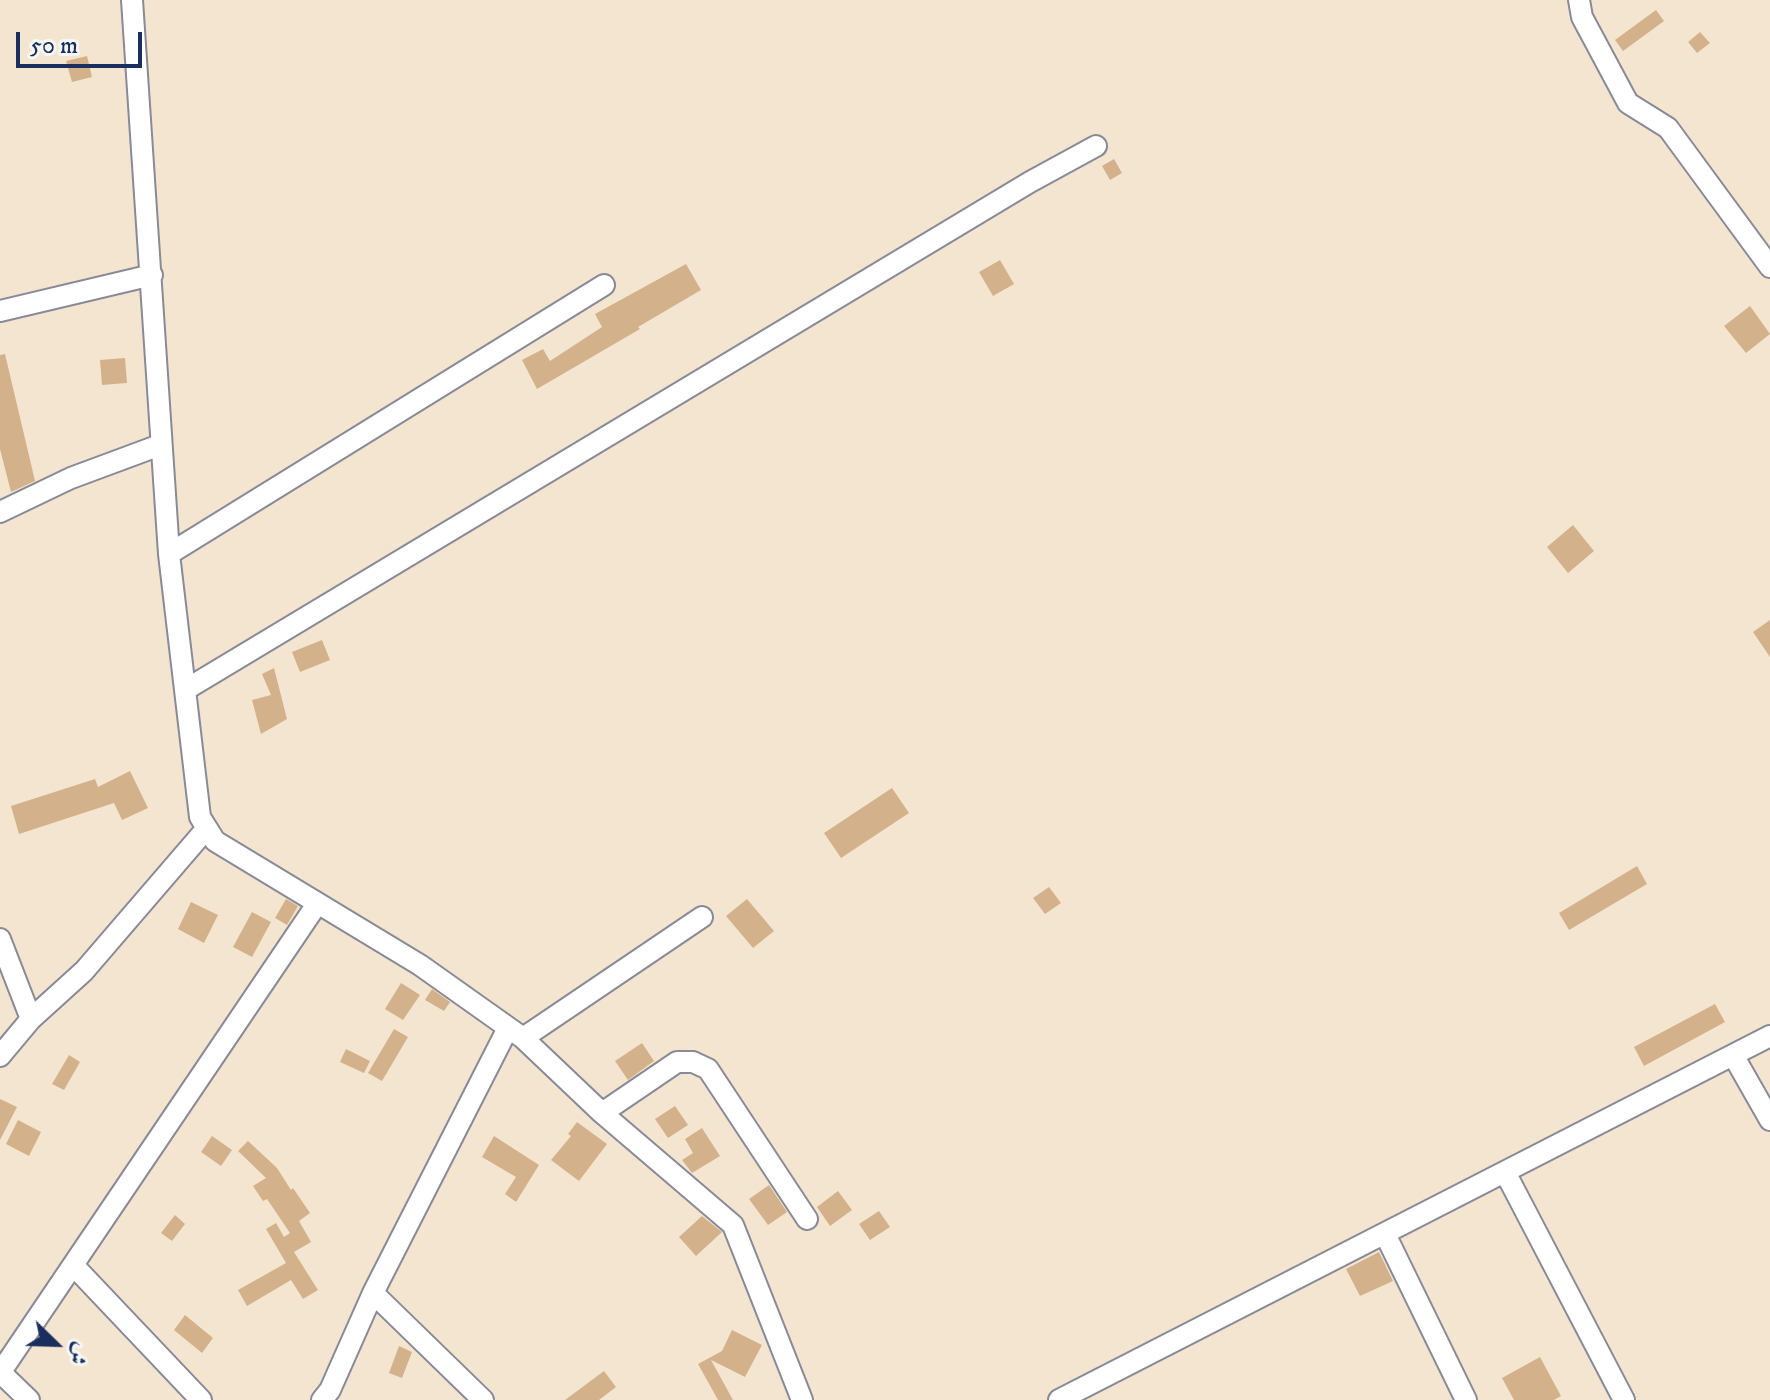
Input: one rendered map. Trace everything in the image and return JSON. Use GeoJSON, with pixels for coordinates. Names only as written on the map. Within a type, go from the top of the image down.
{"type":"FeatureCollection","features":[{"type":"Feature","properties":{"kind":"street"},"geometry":{"type":"LineString","coordinates":[[132,0],[169,554],[200,817],[215,841],[420,965],[516,1033],[602,1113],[733,1225],[802,1400]]}},
{"type":"Feature","properties":{"kind":"street"},"geometry":{"type":"LineString","coordinates":[[1579,0],[1582,17],[1628,103],[1668,128],[1770,267]]}},
{"type":"Feature","properties":{"kind":"street"},"geometry":{"type":"LineString","coordinates":[[185,690],[1003,198],[1096,146]]}},
{"type":"Feature","properties":{"kind":"street"},"geometry":{"type":"LineString","coordinates":[[0,311],[152,275]]}},
{"type":"Feature","properties":{"kind":"street"},"geometry":{"type":"LineString","coordinates":[[169,554],[604,285]]}},
{"type":"Feature","properties":{"kind":"street"},"geometry":{"type":"LineString","coordinates":[[0,512],[71,478],[160,445]]}},
{"type":"Feature","properties":{"kind":"street"},"geometry":{"type":"LineString","coordinates":[[0,1056],[31,1019],[84,971],[207,828]]}},
{"type":"Feature","properties":{"kind":"street"},"geometry":{"type":"LineString","coordinates":[[29,1400],[0,1373],[317,904]]}},
{"type":"Feature","properties":{"kind":"street"},"geometry":{"type":"LineString","coordinates":[[322,1400],[330,1390],[373,1293],[516,1033],[702,917]]}},
{"type":"Feature","properties":{"kind":"street"},"geometry":{"type":"LineString","coordinates":[[0,939],[31,1019]]}},
{"type":"Feature","properties":{"kind":"street"},"geometry":{"type":"LineString","coordinates":[[1059,1400],[1770,1036]]}},
{"type":"Feature","properties":{"kind":"street"},"geometry":{"type":"LineString","coordinates":[[1733,1055],[1770,1120]]}},
{"type":"Feature","properties":{"kind":"street"},"geometry":{"type":"LineString","coordinates":[[602,1113],[677,1062],[693,1062],[708,1069],[807,1219]]}},
{"type":"Feature","properties":{"kind":"street"},"geometry":{"type":"LineString","coordinates":[[1505,1172],[1624,1400]]}},
{"type":"Feature","properties":{"kind":"street"},"geometry":{"type":"LineString","coordinates":[[1385,1234],[1466,1400]]}},
{"type":"Feature","properties":{"kind":"street"},"geometry":{"type":"LineString","coordinates":[[73,1265],[201,1400]]}},
{"type":"Feature","properties":{"kind":"street"},"geometry":{"type":"LineString","coordinates":[[373,1293],[483,1400]]}},
{"type":"Feature","properties":{"kind":"building"},"geometry":{"type":"Polygon","coordinates":[[[1656,10],[1664,21],[1623,51],[1615,40],[1656,10]]]}},
{"type":"Feature","properties":{"kind":"building"},"geometry":{"type":"Polygon","coordinates":[[[1700,32],[1710,43],[1697,53],[1688,42],[1700,32]]]}},
{"type":"Feature","properties":{"kind":"building"},"geometry":{"type":"Polygon","coordinates":[[[87,56],[92,77],[72,82],[66,61],[87,56]]]}},
{"type":"Feature","properties":{"kind":"building"},"geometry":{"type":"Polygon","coordinates":[[[1114,159],[1122,173],[1110,180],[1102,166],[1114,159]]]}},
{"type":"Feature","properties":{"kind":"building"},"geometry":{"type":"Polygon","coordinates":[[[1000,260],[1014,284],[993,296],[979,272],[1000,260]]]}},
{"type":"Feature","properties":{"kind":"building"},"geometry":{"type":"Polygon","coordinates":[[[686,264],[701,290],[537,389],[522,360],[543,349],[550,361],[602,327],[595,314],[686,264]]]}},
{"type":"Feature","properties":{"kind":"building"},"geometry":{"type":"Polygon","coordinates":[[[1750,306],[1770,334],[1746,353],[1724,326],[1750,306]]]}},
{"type":"Feature","properties":{"kind":"building"},"geometry":{"type":"Polygon","coordinates":[[[5,354],[35,481],[11,492],[0,449],[0,355],[5,354]]]}},
{"type":"Feature","properties":{"kind":"building"},"geometry":{"type":"Polygon","coordinates":[[[125,358],[127,383],[102,385],[100,360],[125,358]]]}},
{"type":"Feature","properties":{"kind":"building"},"geometry":{"type":"Polygon","coordinates":[[[1573,525],[1594,551],[1568,573],[1547,547],[1573,525]]]}},
{"type":"Feature","properties":{"kind":"building"},"geometry":{"type":"Polygon","coordinates":[[[1770,620],[1770,657],[1753,632],[1770,620]]]}},
{"type":"Feature","properties":{"kind":"building"},"geometry":{"type":"Polygon","coordinates":[[[322,640],[330,660],[300,672],[292,652],[322,640]]]}},
{"type":"Feature","properties":{"kind":"building"},"geometry":{"type":"Polygon","coordinates":[[[274,668],[287,719],[261,734],[252,700],[271,695],[262,674],[274,668]]]}},
{"type":"Feature","properties":{"kind":"building"},"geometry":{"type":"Polygon","coordinates":[[[130,771],[148,808],[122,820],[114,803],[19,834],[11,806],[95,779],[98,787],[130,771]]]}},
{"type":"Feature","properties":{"kind":"building"},"geometry":{"type":"Polygon","coordinates":[[[892,788],[909,813],[841,858],[824,833],[892,788]]]}},
{"type":"Feature","properties":{"kind":"building"},"geometry":{"type":"Polygon","coordinates":[[[1637,866],[1647,884],[1569,930],[1559,913],[1637,866]]]}},
{"type":"Feature","properties":{"kind":"building"},"geometry":{"type":"Polygon","coordinates":[[[1049,887],[1061,903],[1045,914],[1033,898],[1049,887]]]}},
{"type":"Feature","properties":{"kind":"building"},"geometry":{"type":"Polygon","coordinates":[[[286,899],[298,906],[287,925],[275,918],[286,899]]]}},
{"type":"Feature","properties":{"kind":"building"},"geometry":{"type":"Polygon","coordinates":[[[747,899],[774,931],[753,948],[726,916],[747,899]]]}},
{"type":"Feature","properties":{"kind":"building"},"geometry":{"type":"Polygon","coordinates":[[[191,902],[218,915],[204,943],[178,929],[191,902]]]}},
{"type":"Feature","properties":{"kind":"building"},"geometry":{"type":"Polygon","coordinates":[[[252,912],[271,922],[252,957],[233,947],[252,912]]]}},
{"type":"Feature","properties":{"kind":"building"},"geometry":{"type":"Polygon","coordinates":[[[401,983],[420,995],[403,1020],[385,1009],[401,983]]]}},
{"type":"Feature","properties":{"kind":"building"},"geometry":{"type":"Polygon","coordinates":[[[432,989],[450,1002],[444,1011],[425,1000],[432,989]]]}},
{"type":"Feature","properties":{"kind":"building"},"geometry":{"type":"Polygon","coordinates":[[[1715,1004],[1725,1022],[1644,1066],[1634,1047],[1715,1004]]]}},
{"type":"Feature","properties":{"kind":"building"},"geometry":{"type":"Polygon","coordinates":[[[394,1029],[408,1037],[382,1081],[368,1073],[394,1029]]]}},
{"type":"Feature","properties":{"kind":"building"},"geometry":{"type":"Polygon","coordinates":[[[642,1043],[654,1061],[628,1080],[615,1061],[642,1043]]]}},
{"type":"Feature","properties":{"kind":"building"},"geometry":{"type":"Polygon","coordinates":[[[346,1049],[370,1061],[364,1073],[340,1062],[346,1049]]]}},
{"type":"Feature","properties":{"kind":"building"},"geometry":{"type":"Polygon","coordinates":[[[69,1055],[80,1062],[64,1090],[52,1084],[69,1055]]]}},
{"type":"Feature","properties":{"kind":"building"},"geometry":{"type":"Polygon","coordinates":[[[0,1099],[17,1107],[0,1140],[0,1099]]]}},
{"type":"Feature","properties":{"kind":"building"},"geometry":{"type":"Polygon","coordinates":[[[675,1106],[688,1125],[668,1138],[655,1119],[675,1106]]]}},
{"type":"Feature","properties":{"kind":"building"},"geometry":{"type":"Polygon","coordinates":[[[18,1120],[41,1132],[29,1156],[6,1144],[18,1120]]]}},
{"type":"Feature","properties":{"kind":"building"},"geometry":{"type":"Polygon","coordinates":[[[577,1122],[607,1144],[579,1181],[551,1160],[571,1136],[568,1134],[577,1122]]]}},
{"type":"Feature","properties":{"kind":"building"},"geometry":{"type":"Polygon","coordinates":[[[702,1128],[720,1156],[692,1173],[682,1160],[693,1153],[685,1139],[702,1128]]]}},
{"type":"Feature","properties":{"kind":"building"},"geometry":{"type":"Polygon","coordinates":[[[212,1136],[232,1150],[221,1166],[201,1152],[212,1136]]]}},
{"type":"Feature","properties":{"kind":"building"},"geometry":{"type":"Polygon","coordinates":[[[494,1136],[539,1165],[516,1202],[505,1194],[516,1177],[482,1157],[494,1136]]]}},
{"type":"Feature","properties":{"kind":"building"},"geometry":{"type":"Polygon","coordinates":[[[248,1141],[277,1168],[310,1213],[299,1221],[311,1242],[294,1252],[318,1290],[303,1299],[291,1280],[247,1306],[238,1290],[286,1263],[266,1229],[276,1223],[284,1237],[290,1233],[267,1199],[263,1201],[253,1186],[266,1178],[238,1151],[248,1141]]]}},
{"type":"Feature","properties":{"kind":"building"},"geometry":{"type":"Polygon","coordinates":[[[769,1185],[787,1212],[768,1225],[749,1199],[769,1185]]]}},
{"type":"Feature","properties":{"kind":"building"},"geometry":{"type":"Polygon","coordinates":[[[838,1191],[852,1210],[830,1226],[817,1207],[838,1191]]]}},
{"type":"Feature","properties":{"kind":"building"},"geometry":{"type":"Polygon","coordinates":[[[879,1211],[890,1227],[870,1240],[859,1224],[879,1211]]]}},
{"type":"Feature","properties":{"kind":"building"},"geometry":{"type":"Polygon","coordinates":[[[175,1215],[185,1224],[172,1241],[161,1233],[175,1215]]]}},
{"type":"Feature","properties":{"kind":"building"},"geometry":{"type":"Polygon","coordinates":[[[702,1216],[722,1232],[696,1256],[679,1237],[702,1216]]]}},
{"type":"Feature","properties":{"kind":"building"},"geometry":{"type":"Polygon","coordinates":[[[1379,1252],[1393,1281],[1360,1296],[1346,1269],[1379,1252]]]}},
{"type":"Feature","properties":{"kind":"building"},"geometry":{"type":"Polygon","coordinates":[[[185,1315],[213,1338],[202,1353],[174,1330],[185,1315]]]}},
{"type":"Feature","properties":{"kind":"building"},"geometry":{"type":"Polygon","coordinates":[[[732,1330],[762,1345],[745,1377],[711,1360],[733,1400],[718,1400],[698,1364],[722,1351],[732,1330]]]}},
{"type":"Feature","properties":{"kind":"building"},"geometry":{"type":"Polygon","coordinates":[[[399,1346],[412,1352],[402,1378],[389,1373],[399,1346]]]}},
{"type":"Feature","properties":{"kind":"building"},"geometry":{"type":"Polygon","coordinates":[[[1540,1357],[1561,1396],[1554,1400],[1514,1400],[1502,1378],[1540,1357]]]}},
{"type":"Feature","properties":{"kind":"building"},"geometry":{"type":"Polygon","coordinates":[[[604,1371],[616,1387],[599,1400],[565,1400],[604,1371]]]}}]}
